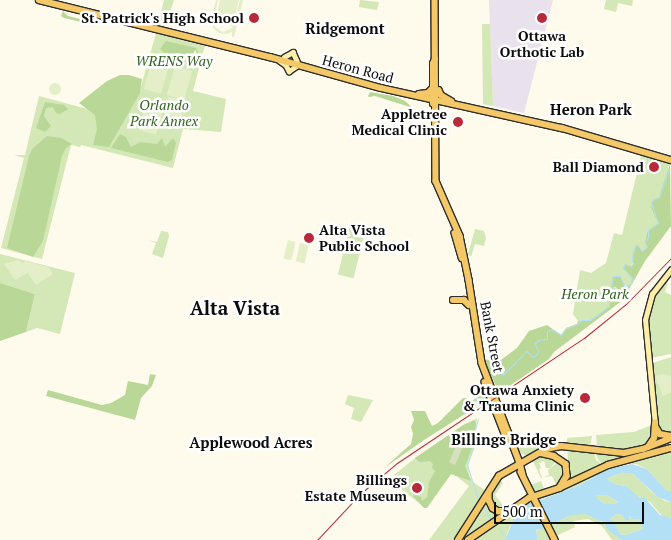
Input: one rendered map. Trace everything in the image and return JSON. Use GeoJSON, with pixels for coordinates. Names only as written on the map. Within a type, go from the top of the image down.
{"type":"FeatureCollection","features":[{"type":"Feature","properties":{"kind":"main road","name":"Heron Road"},"geometry":{"type":"LineString","coordinates":[[39,0],[50,1],[284,57],[297,63],[435,99],[564,126],[671,158]]}},
{"type":"Feature","properties":{"kind":"main road","name":"Bank Street"},"geometry":{"type":"LineString","coordinates":[[435,0],[435,173],[440,191],[460,236],[466,260],[483,366],[532,498],[555,540]]}},
{"type":"Feature","properties":{"kind":"main road","name":"Heron Road"},"geometry":{"type":"LineString","coordinates":[[50,1],[435,99]]}},
{"type":"Feature","properties":{"kind":"main road"},"geometry":{"type":"LineString","coordinates":[[418,94],[428,94],[435,86],[449,102]]}},
{"type":"Feature","properties":{"kind":"main road","name":"Bank Street"},"geometry":{"type":"LineString","coordinates":[[435,99],[435,126]]}},
{"type":"Feature","properties":{"kind":"main road"},"geometry":{"type":"LineString","coordinates":[[436,112],[440,105],[449,102]]}},
{"type":"Feature","properties":{"kind":"main road","name":"Bank Street"},"geometry":{"type":"LineString","coordinates":[[456,230],[482,373],[516,455]]}},
{"type":"Feature","properties":{"kind":"main road"},"geometry":{"type":"LineString","coordinates":[[663,450],[657,444],[645,320],[652,294],[671,270]]}},
{"type":"Feature","properties":{"kind":"main road"},"geometry":{"type":"LineString","coordinates":[[453,300],[464,300],[469,305]]}},
{"type":"Feature","properties":{"kind":"main road"},"geometry":{"type":"LineString","coordinates":[[655,423],[660,434],[671,437]]}},
{"type":"Feature","properties":{"kind":"main road"},"geometry":{"type":"LineString","coordinates":[[647,448],[654,439],[655,423]]}},
{"type":"Feature","properties":{"kind":"main road"},"geometry":{"type":"LineString","coordinates":[[631,455],[671,437]]}},
{"type":"Feature","properties":{"kind":"main road"},"geometry":{"type":"LineString","coordinates":[[468,540],[512,509],[532,498],[559,488],[657,444]]}},
{"type":"Feature","properties":{"kind":"main road"},"geometry":{"type":"LineString","coordinates":[[458,540],[499,476],[537,453],[558,446],[631,455],[671,448]]}},
{"type":"Feature","properties":{"kind":"main road"},"geometry":{"type":"LineString","coordinates":[[537,453],[554,456],[566,464],[568,476],[559,488]]}},
{"type":"Feature","properties":{"kind":"main road"},"geometry":{"type":"LineString","coordinates":[[510,468],[516,455],[531,457]]}},
{"type":"Feature","properties":{"kind":"main road"},"geometry":{"type":"LineString","coordinates":[[489,493],[488,500],[493,508],[502,512],[512,509]]}},
{"type":"Feature","properties":{"kind":"shaded area"},"geometry":{"type":"Polygon","coordinates":[[[489,0],[553,0],[524,113],[493,106],[489,0]]]}},
{"type":"Feature","properties":{"kind":"green space"},"geometry":{"type":"Polygon","coordinates":[[[164,0],[174,0],[165,27],[158,24],[164,0]]]}},
{"type":"Feature","properties":{"kind":"green space"},"geometry":{"type":"Polygon","coordinates":[[[216,0],[218,0],[213,23],[216,28],[223,32],[232,28],[240,0],[243,0],[234,37],[232,37],[232,32],[226,34],[219,33],[213,28],[211,18],[216,0]]]}},
{"type":"Feature","properties":{"kind":"green space"},"geometry":{"type":"Polygon","coordinates":[[[220,0],[239,0],[232,26],[215,21],[220,0]]]}},
{"type":"Feature","properties":{"kind":"green space"},"geometry":{"type":"Polygon","coordinates":[[[360,0],[379,2],[377,10],[359,7],[360,0]]]}},
{"type":"Feature","properties":{"kind":"green space"},"geometry":{"type":"Polygon","coordinates":[[[606,0],[633,0],[632,6],[618,3],[616,12],[604,9],[606,0]]]}},
{"type":"Feature","properties":{"kind":"green space"},"geometry":{"type":"Polygon","coordinates":[[[63,11],[68,16],[88,21],[90,24],[64,18],[61,16],[63,11]]]}},
{"type":"Feature","properties":{"kind":"green space"},"geometry":{"type":"Polygon","coordinates":[[[482,24],[490,24],[493,106],[483,104],[482,24]]]}},
{"type":"Feature","properties":{"kind":"green space"},"geometry":{"type":"Polygon","coordinates":[[[156,33],[205,45],[193,91],[226,99],[221,132],[183,129],[173,168],[81,145],[80,147],[71,145],[42,259],[1,248],[24,158],[14,155],[25,155],[39,96],[102,113],[140,90],[156,33]]]}},
{"type":"Feature","properties":{"kind":"green space"},"geometry":{"type":"Polygon","coordinates":[[[166,41],[196,48],[198,53],[196,60],[166,54],[160,49],[166,41]]]}},
{"type":"Feature","properties":{"kind":"green space"},"geometry":{"type":"Polygon","coordinates":[[[152,60],[169,65],[161,94],[144,89],[152,60]]]}},
{"type":"Feature","properties":{"kind":"green space"},"geometry":{"type":"Polygon","coordinates":[[[175,66],[192,71],[184,100],[167,95],[175,66]]]}},
{"type":"Feature","properties":{"kind":"green space"},"geometry":{"type":"Polygon","coordinates":[[[120,75],[129,75],[142,79],[140,93],[109,147],[93,145],[97,129],[95,115],[79,103],[107,81],[120,75]]]}},
{"type":"Feature","properties":{"kind":"green space"},"geometry":{"type":"Polygon","coordinates":[[[55,83],[61,89],[55,95],[49,89],[55,83]]]}},
{"type":"Feature","properties":{"kind":"green space"},"geometry":{"type":"Polygon","coordinates":[[[370,92],[393,96],[405,101],[413,108],[375,96],[369,97],[370,92]]]}},
{"type":"Feature","properties":{"kind":"green space"},"geometry":{"type":"Polygon","coordinates":[[[168,97],[185,100],[180,129],[163,127],[168,97]]]}},
{"type":"Feature","properties":{"kind":"green space"},"geometry":{"type":"Polygon","coordinates":[[[147,100],[164,105],[156,135],[138,130],[147,100]]]}},
{"type":"Feature","properties":{"kind":"green space"},"geometry":{"type":"Polygon","coordinates":[[[45,102],[64,105],[68,109],[60,114],[56,113],[53,107],[46,108],[44,116],[51,126],[45,132],[36,128],[45,102]]]}},
{"type":"Feature","properties":{"kind":"green space"},"geometry":{"type":"Polygon","coordinates":[[[120,134],[126,137],[131,147],[140,142],[157,144],[162,138],[165,147],[173,138],[176,143],[172,160],[168,162],[111,148],[120,134]]]}},
{"type":"Feature","properties":{"kind":"green space"},"geometry":{"type":"Polygon","coordinates":[[[47,136],[61,138],[72,144],[66,148],[62,156],[43,241],[33,257],[7,248],[29,156],[32,149],[47,136]]]}},
{"type":"Feature","properties":{"kind":"green space","name":"Heron Park"},"geometry":{"type":"Polygon","coordinates":[[[641,156],[669,164],[668,176],[659,197],[652,200],[651,208],[658,223],[648,230],[647,247],[626,272],[633,279],[631,284],[628,287],[623,284],[615,287],[618,291],[609,306],[590,320],[578,321],[573,314],[580,270],[591,273],[606,263],[614,233],[622,235],[641,156]]]}},
{"type":"Feature","properties":{"kind":"green space"},"geometry":{"type":"Polygon","coordinates":[[[670,164],[671,226],[645,261],[623,300],[554,352],[549,359],[499,393],[484,359],[498,362],[517,348],[529,331],[547,325],[561,335],[566,328],[577,324],[578,321],[590,320],[609,306],[609,299],[617,294],[616,287],[611,287],[613,276],[620,276],[625,287],[631,284],[632,279],[623,268],[625,264],[631,266],[633,264],[632,258],[635,246],[638,245],[642,251],[647,247],[645,242],[648,230],[658,223],[651,208],[652,200],[659,197],[670,164]]]}},
{"type":"Feature","properties":{"kind":"green space"},"geometry":{"type":"Polygon","coordinates":[[[351,222],[367,226],[353,278],[338,274],[351,222]]]}},
{"type":"Feature","properties":{"kind":"green space"},"geometry":{"type":"Polygon","coordinates":[[[475,229],[484,231],[486,238],[484,246],[475,244],[471,257],[468,254],[475,229]]]}},
{"type":"Feature","properties":{"kind":"green space"},"geometry":{"type":"Polygon","coordinates":[[[161,231],[168,232],[169,236],[163,258],[152,254],[156,243],[147,240],[157,242],[161,231]]]}},
{"type":"Feature","properties":{"kind":"green space"},"geometry":{"type":"Polygon","coordinates":[[[288,240],[296,242],[291,260],[283,258],[288,240]]]}},
{"type":"Feature","properties":{"kind":"green space"},"geometry":{"type":"Polygon","coordinates":[[[300,243],[309,245],[304,264],[296,262],[300,243]]]}},
{"type":"Feature","properties":{"kind":"green space"},"geometry":{"type":"Polygon","coordinates":[[[0,254],[75,273],[60,334],[37,328],[26,332],[35,294],[0,283],[0,254]]]}},
{"type":"Feature","properties":{"kind":"green space"},"geometry":{"type":"Polygon","coordinates":[[[18,260],[23,263],[25,261],[48,267],[53,274],[36,285],[28,273],[15,280],[4,264],[18,260]]]}},
{"type":"Feature","properties":{"kind":"green space"},"geometry":{"type":"Polygon","coordinates":[[[670,274],[665,292],[671,295],[671,354],[651,358],[647,323],[648,314],[655,295],[670,274]]]}},
{"type":"Feature","properties":{"kind":"green space"},"geometry":{"type":"Polygon","coordinates":[[[0,283],[35,294],[26,332],[0,341],[0,283]]]}},
{"type":"Feature","properties":{"kind":"green space"},"geometry":{"type":"Polygon","coordinates":[[[671,357],[671,433],[661,433],[658,426],[651,367],[653,363],[671,357]]]}},
{"type":"Feature","properties":{"kind":"green space"},"geometry":{"type":"Polygon","coordinates":[[[150,374],[156,375],[152,386],[141,398],[135,420],[46,396],[48,390],[102,405],[111,403],[125,395],[128,381],[148,385],[150,374]]]}},
{"type":"Feature","properties":{"kind":"green space"},"geometry":{"type":"Polygon","coordinates":[[[663,374],[671,376],[671,392],[663,396],[655,376],[663,374]]]}},
{"type":"Feature","properties":{"kind":"green space"},"geometry":{"type":"Polygon","coordinates":[[[483,392],[487,400],[384,468],[411,444],[413,434],[411,427],[414,420],[411,411],[425,411],[432,426],[438,423],[463,398],[466,398],[469,404],[483,392]]]}},
{"type":"Feature","properties":{"kind":"green space"},"geometry":{"type":"Polygon","coordinates":[[[348,395],[373,400],[361,422],[351,419],[354,408],[345,404],[348,395]]]}},
{"type":"Feature","properties":{"kind":"green space","name":"Billings Estate Museum"},"geometry":{"type":"Polygon","coordinates":[[[477,418],[475,447],[468,463],[469,474],[473,482],[486,491],[456,540],[429,540],[469,486],[452,473],[425,508],[389,479],[418,456],[477,418]]]}},
{"type":"Feature","properties":{"kind":"green space","name":"Billings Estate Museum"},"geometry":{"type":"Polygon","coordinates":[[[474,420],[476,423],[473,446],[465,466],[471,481],[451,474],[427,508],[424,508],[413,496],[421,497],[422,501],[427,497],[429,482],[435,471],[430,461],[419,462],[415,458],[463,425],[474,420]]]}},
{"type":"Feature","properties":{"kind":"green space"},"geometry":{"type":"Polygon","coordinates":[[[652,425],[654,433],[650,442],[645,446],[625,451],[597,447],[596,435],[634,432],[652,425]]]}},
{"type":"Feature","properties":{"kind":"green space"},"geometry":{"type":"Polygon","coordinates":[[[592,436],[590,447],[567,443],[567,438],[592,436]]]}},
{"type":"Feature","properties":{"kind":"green space"},"geometry":{"type":"Polygon","coordinates":[[[466,440],[455,465],[449,462],[458,442],[466,440]]]}},
{"type":"Feature","properties":{"kind":"green space"},"geometry":{"type":"Polygon","coordinates":[[[552,440],[526,456],[520,452],[517,446],[552,440]]]}},
{"type":"Feature","properties":{"kind":"green space"},"geometry":{"type":"Polygon","coordinates":[[[567,448],[594,452],[596,460],[603,465],[565,484],[569,472],[567,448]]]}},
{"type":"Feature","properties":{"kind":"green space"},"geometry":{"type":"Polygon","coordinates":[[[671,448],[671,491],[667,491],[647,469],[636,464],[626,464],[608,469],[580,485],[537,501],[537,498],[594,472],[671,448]]]}},
{"type":"Feature","properties":{"kind":"green space"},"geometry":{"type":"Polygon","coordinates":[[[644,451],[604,464],[599,461],[595,453],[644,451]]]}},
{"type":"Feature","properties":{"kind":"green space"},"geometry":{"type":"Polygon","coordinates":[[[540,455],[557,460],[550,468],[546,468],[544,461],[539,463],[542,478],[532,459],[540,455]]]}},
{"type":"Feature","properties":{"kind":"green space"},"geometry":{"type":"Polygon","coordinates":[[[559,461],[564,463],[565,479],[557,487],[552,476],[543,478],[549,475],[548,470],[559,461]]]}},
{"type":"Feature","properties":{"kind":"green space"},"geometry":{"type":"Polygon","coordinates":[[[632,473],[653,493],[665,501],[671,502],[671,518],[663,517],[650,502],[633,494],[626,486],[615,484],[607,479],[617,474],[632,473]]]}},
{"type":"Feature","properties":{"kind":"green space"},"geometry":{"type":"Polygon","coordinates":[[[500,479],[503,483],[495,495],[505,508],[509,507],[508,509],[499,510],[490,501],[489,496],[500,479]]]}},
{"type":"Feature","properties":{"kind":"green space"},"geometry":{"type":"Polygon","coordinates":[[[541,481],[545,491],[535,493],[530,485],[541,481]]]}},
{"type":"Feature","properties":{"kind":"green space"},"geometry":{"type":"Polygon","coordinates":[[[607,495],[618,502],[615,504],[605,504],[595,496],[607,495]]]}},
{"type":"Feature","properties":{"kind":"green space"},"geometry":{"type":"Polygon","coordinates":[[[487,499],[489,505],[507,512],[466,540],[460,540],[487,499]]]}},
{"type":"Feature","properties":{"kind":"green space"},"geometry":{"type":"Polygon","coordinates":[[[529,501],[532,504],[525,506],[510,526],[505,540],[470,540],[529,501]]]}},
{"type":"Feature","properties":{"kind":"green space"},"geometry":{"type":"Polygon","coordinates":[[[571,514],[587,514],[598,519],[622,540],[612,540],[602,526],[588,519],[574,521],[575,527],[556,536],[550,525],[571,514]]]}},
{"type":"Feature","properties":{"kind":"green space"},"geometry":{"type":"Polygon","coordinates":[[[616,514],[639,519],[643,529],[625,535],[620,534],[610,519],[616,514]]]}},
{"type":"Feature","properties":{"kind":"green space"},"geometry":{"type":"Polygon","coordinates":[[[545,528],[551,540],[538,540],[536,531],[545,528]]]}},
{"type":"Feature","properties":{"kind":"water"},"geometry":{"type":"Polygon","coordinates":[[[632,464],[647,469],[667,491],[671,491],[671,502],[658,497],[632,473],[617,474],[607,479],[615,484],[626,486],[640,498],[644,497],[660,515],[671,518],[671,540],[622,540],[609,531],[603,522],[585,514],[570,515],[545,528],[536,530],[538,540],[505,540],[516,513],[525,506],[580,485],[608,469],[632,464]],[[597,495],[598,499],[605,504],[615,504],[618,502],[607,495],[597,495]],[[616,514],[610,519],[614,522],[620,534],[625,535],[643,529],[639,519],[633,519],[629,516],[629,520],[626,521],[622,515],[616,514]]]}},
{"type":"Feature","properties":{"kind":"waterway"},"geometry":{"type":"LineString","coordinates":[[492,373],[496,369],[503,375],[526,351],[533,357],[536,355],[538,351],[535,343],[539,340],[547,339],[547,331],[552,329],[561,335],[566,328],[582,320],[590,320],[609,306],[609,299],[618,291],[611,287],[613,276],[620,276],[625,287],[631,284],[633,279],[623,268],[625,264],[631,266],[633,264],[632,258],[635,246],[638,245],[642,251],[647,247],[645,242],[648,237],[648,230],[658,223],[651,203],[652,200],[659,197],[669,169]]}},
{"type":"Feature","properties":{"kind":"waterway"},"geometry":{"type":"LineString","coordinates":[[471,406],[481,391]]}},
{"type":"Feature","properties":{"kind":"waterway"},"geometry":{"type":"LineString","coordinates":[[478,419],[474,433],[473,448],[467,465],[479,501]]}},
{"type":"Feature","properties":{"kind":"waterway"},"geometry":{"type":"LineString","coordinates":[[483,507],[492,521]]}},
{"type":"Feature","properties":{"kind":"waterway"},"geometry":{"type":"LineString","coordinates":[[565,518],[571,523]]}},
{"type":"Feature","properties":{"kind":"waterway"},"geometry":{"type":"LineString","coordinates":[[556,522],[558,527]]}},
{"type":"Feature","properties":{"kind":"waterway"},"geometry":{"type":"LineString","coordinates":[[499,528],[507,540]]}},
{"type":"Feature","properties":{"kind":"railway"},"geometry":{"type":"LineString","coordinates":[[317,540],[360,494],[397,463],[584,338],[627,303],[671,258]]}},
{"type":"Feature","properties":{"kind":"place","name":"St. Patrick's High School"},"geometry":{"type":"Point","coordinates":[254,18]}},
{"type":"Feature","properties":{"kind":"place","name":"Ottawa Orthotic Lab"},"geometry":{"type":"Point","coordinates":[542,18]}},
{"type":"Feature","properties":{"kind":"place","name":"Appletree Medical Clinic"},"geometry":{"type":"Point","coordinates":[458,122]}},
{"type":"Feature","properties":{"kind":"place","name":"Ball Diamond"},"geometry":{"type":"Point","coordinates":[654,167]}},
{"type":"Feature","properties":{"kind":"place","name":"Alta Vista Public School"},"geometry":{"type":"Point","coordinates":[309,238]}},
{"type":"Feature","properties":{"kind":"place","name":"Ottawa Anxiety & Trauma Clinic"},"geometry":{"type":"Point","coordinates":[585,398]}},
{"type":"Feature","properties":{"kind":"place","name":"Billings Estate Museum"},"geometry":{"type":"Point","coordinates":[417,488]}},
{"type":"Feature","properties":{"kind":"district","name":"Ridgemont"},"geometry":{"type":"Point","coordinates":[345,29]}},
{"type":"Feature","properties":{"kind":"district","name":"Heron Park"},"geometry":{"type":"Point","coordinates":[591,110]}},
{"type":"Feature","properties":{"kind":"district","name":"Alta Vista"},"geometry":{"type":"Point","coordinates":[235,308]}},
{"type":"Feature","properties":{"kind":"district","name":"Billings Bridge"},"geometry":{"type":"Point","coordinates":[504,440]}},
{"type":"Feature","properties":{"kind":"district","name":"Applewood Acres"},"geometry":{"type":"Point","coordinates":[251,443]}},
{"type":"Feature","properties":{"kind":"park label","name":"WRENS Way"},"geometry":{"type":"Point","coordinates":[174,61]}},
{"type":"Feature","properties":{"kind":"park label","name":"Orlando Park Annex"},"geometry":{"type":"Point","coordinates":[164,114]}}]}
